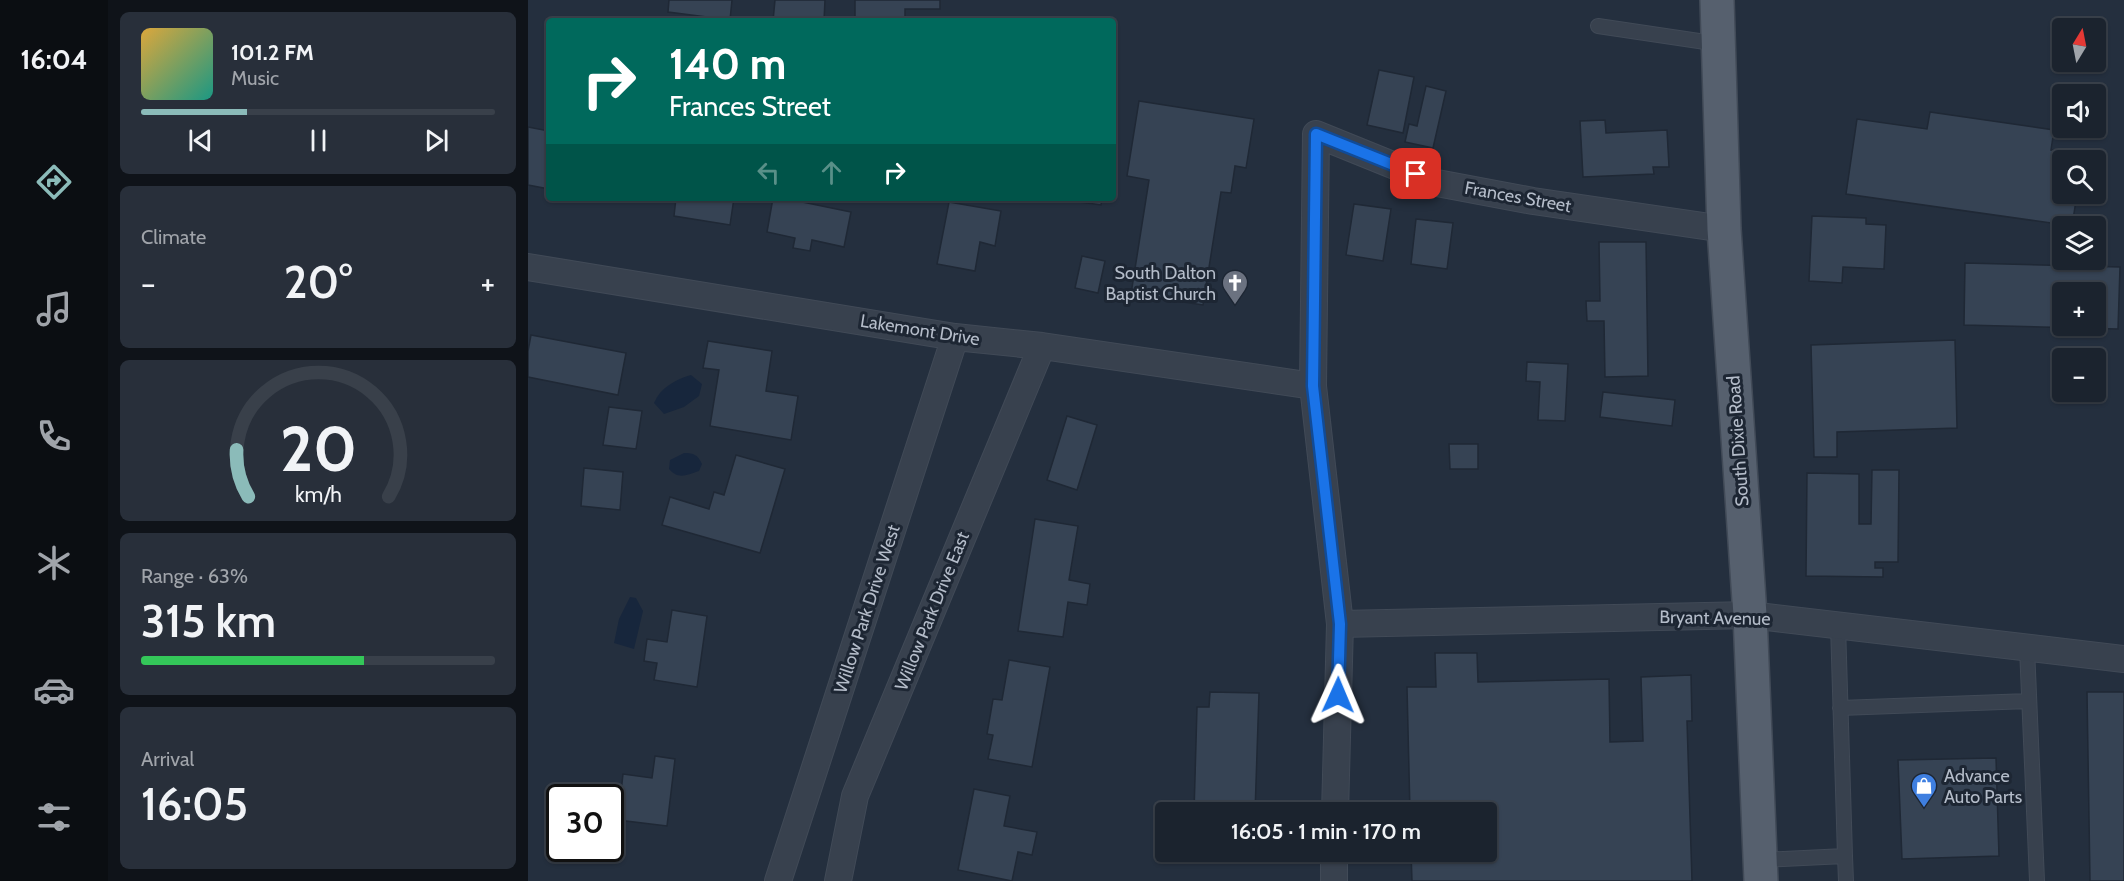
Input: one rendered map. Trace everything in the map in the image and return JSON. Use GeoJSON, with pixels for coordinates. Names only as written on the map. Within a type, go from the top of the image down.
{"type":"FeatureCollection","features":[{"type":"Feature","properties":{"kind":"main road","name":"South Dixie Road"},"geometry":{"type":"LineString","coordinates":[[1717,0],[1724,229],[1750,615],[1760,871]]}},
{"type":"Feature","properties":{"kind":"street","name":"Frances Street"},"geometry":{"type":"LineString","coordinates":[[1335,802],[1340,624],[1313,386],[1316,134],[1437,183],[1533,201],[1724,229]]}},
{"type":"Feature","properties":{"kind":"street","name":"Lakemont Drive"},"geometry":{"type":"LineString","coordinates":[[528,267],[955,337],[1042,346],[1313,386]]}},
{"type":"Feature","properties":{"kind":"street","name":"Willow Park Drive West"},"geometry":{"type":"LineString","coordinates":[[778,881],[955,337]]}},
{"type":"Feature","properties":{"kind":"street","name":"Willow Park Drive East"},"geometry":{"type":"LineString","coordinates":[[838,881],[855,796],[1042,346]]}},
{"type":"Feature","properties":{"kind":"street","name":"Bryant Avenue"},"geometry":{"type":"LineString","coordinates":[[1340,624],[1750,615],[2124,660]]}},
{"type":"Feature","properties":{"kind":"street"},"geometry":{"type":"LineString","coordinates":[[1334,862],[1334,881]]}},
{"type":"Feature","properties":{"kind":"lane"},"geometry":{"type":"LineString","coordinates":[[1598,26],[1719,44]]}},
{"type":"Feature","properties":{"kind":"lane"},"geometry":{"type":"LineString","coordinates":[[1838,625],[1846,881]]}},
{"type":"Feature","properties":{"kind":"lane"},"geometry":{"type":"LineString","coordinates":[[2027,648],[2037,881]]}},
{"type":"Feature","properties":{"kind":"lane"},"geometry":{"type":"LineString","coordinates":[[1840,708],[2029,701]]}},
{"type":"Feature","properties":{"kind":"lane"},"geometry":{"type":"LineString","coordinates":[[1760,871],[1845,856]]}},
{"type":"Feature","properties":{"kind":"water"},"geometry":{"type":"Polygon","coordinates":[[[691,375],[702,384],[699,396],[684,407],[664,414],[654,403],[660,393],[669,385],[691,375]]]}},
{"type":"Feature","properties":{"kind":"water"},"geometry":{"type":"Polygon","coordinates":[[[684,453],[693,454],[702,464],[699,471],[679,476],[669,469],[670,460],[684,453]]]}},
{"type":"Feature","properties":{"kind":"water"},"geometry":{"type":"Polygon","coordinates":[[[630,597],[636,598],[643,611],[634,649],[614,643],[619,619],[630,597]]]}},
{"type":"Feature","properties":{"kind":"building"},"geometry":{"type":"Polygon","coordinates":[[[669,0],[732,0],[730,18],[668,12],[669,0]]]}},
{"type":"Feature","properties":{"kind":"building"},"geometry":{"type":"Polygon","coordinates":[[[775,0],[825,0],[824,18],[773,18],[775,0]]]}},
{"type":"Feature","properties":{"kind":"building"},"geometry":{"type":"Polygon","coordinates":[[[855,0],[940,0],[940,9],[905,9],[905,18],[855,18],[855,0]]]}},
{"type":"Feature","properties":{"kind":"building"},"geometry":{"type":"Polygon","coordinates":[[[1379,70],[1414,77],[1403,133],[1367,125],[1379,70]]]}},
{"type":"Feature","properties":{"kind":"building"},"geometry":{"type":"Polygon","coordinates":[[[1426,86],[1446,91],[1433,148],[1405,142],[1409,124],[1417,126],[1426,86]]]}},
{"type":"Feature","properties":{"kind":"building"},"geometry":{"type":"Polygon","coordinates":[[[1139,101],[1254,119],[1246,168],[1235,166],[1231,193],[1221,192],[1203,305],[1131,294],[1149,180],[1127,176],[1139,101]]]}},
{"type":"Feature","properties":{"kind":"building"},"geometry":{"type":"Polygon","coordinates":[[[1930,112],[2052,130],[2052,204],[2075,204],[2074,216],[2052,216],[2052,223],[1846,194],[1857,119],[1927,129],[1930,112]]]}},
{"type":"Feature","properties":{"kind":"building"},"geometry":{"type":"Polygon","coordinates":[[[1605,120],[1606,133],[1667,130],[1669,167],[1653,167],[1654,174],[1583,177],[1580,121],[1605,120]]]}},
{"type":"Feature","properties":{"kind":"building"},"geometry":{"type":"Polygon","coordinates":[[[528,127],[546,130],[546,188],[528,185],[528,127]]]}},
{"type":"Feature","properties":{"kind":"building"},"geometry":{"type":"Polygon","coordinates":[[[676,201],[734,201],[730,225],[674,216],[676,201]]]}},
{"type":"Feature","properties":{"kind":"building"},"geometry":{"type":"Polygon","coordinates":[[[772,201],[798,201],[851,212],[844,247],[812,240],[810,251],[793,248],[795,238],[767,232],[772,201]]]}},
{"type":"Feature","properties":{"kind":"building"},"geometry":{"type":"Polygon","coordinates":[[[1073,201],[1102,201],[1101,205],[1073,201]]]}},
{"type":"Feature","properties":{"kind":"building"},"geometry":{"type":"Polygon","coordinates":[[[949,202],[1001,211],[995,246],[980,242],[975,271],[937,264],[949,202]]]}},
{"type":"Feature","properties":{"kind":"building"},"geometry":{"type":"Polygon","coordinates":[[[1354,204],[1391,209],[1383,261],[1346,255],[1354,204]]]}},
{"type":"Feature","properties":{"kind":"building"},"geometry":{"type":"Polygon","coordinates":[[[1812,216],[1866,218],[1866,224],[1886,225],[1884,269],[1843,267],[1842,283],[1809,281],[1812,216]]]}},
{"type":"Feature","properties":{"kind":"building"},"geometry":{"type":"Polygon","coordinates":[[[1416,219],[1453,223],[1447,269],[1411,264],[1416,219]]]}},
{"type":"Feature","properties":{"kind":"building"},"geometry":{"type":"Polygon","coordinates":[[[1599,242],[1646,242],[1648,376],[1605,377],[1604,321],[1587,321],[1586,301],[1600,301],[1599,242]]]}},
{"type":"Feature","properties":{"kind":"building"},"geometry":{"type":"Polygon","coordinates":[[[1082,256],[1105,261],[1098,293],[1075,288],[1082,256]]]}},
{"type":"Feature","properties":{"kind":"building"},"geometry":{"type":"Polygon","coordinates":[[[1965,263],[2052,265],[2052,270],[2106,270],[2106,267],[2120,267],[2118,329],[2106,329],[2106,282],[2052,282],[2052,327],[1964,325],[1965,263]]]}},
{"type":"Feature","properties":{"kind":"building"},"geometry":{"type":"Polygon","coordinates":[[[531,335],[626,353],[618,395],[528,377],[528,351],[531,335]]]}},
{"type":"Feature","properties":{"kind":"building"},"geometry":{"type":"Polygon","coordinates":[[[1955,340],[1957,428],[1837,432],[1837,457],[1814,457],[1811,345],[1955,340]]]}},
{"type":"Feature","properties":{"kind":"building"},"geometry":{"type":"Polygon","coordinates":[[[708,341],[772,351],[766,391],[798,396],[791,440],[710,426],[719,370],[703,368],[708,341]]]}},
{"type":"Feature","properties":{"kind":"building"},"geometry":{"type":"Polygon","coordinates":[[[1527,362],[1568,364],[1565,421],[1538,420],[1540,382],[1526,381],[1527,362]]]}},
{"type":"Feature","properties":{"kind":"building"},"geometry":{"type":"Polygon","coordinates":[[[1603,392],[1675,400],[1672,426],[1600,417],[1603,392]]]}},
{"type":"Feature","properties":{"kind":"building"},"geometry":{"type":"Polygon","coordinates":[[[609,407],[642,411],[636,449],[603,445],[609,407]]]}},
{"type":"Feature","properties":{"kind":"building"},"geometry":{"type":"Polygon","coordinates":[[[1067,416],[1097,425],[1077,490],[1047,480],[1067,416]]]}},
{"type":"Feature","properties":{"kind":"building"},"geometry":{"type":"Polygon","coordinates":[[[1449,444],[1478,444],[1478,469],[1450,469],[1449,444]]]}},
{"type":"Feature","properties":{"kind":"building"},"geometry":{"type":"Polygon","coordinates":[[[736,455],[785,469],[760,553],[662,525],[670,497],[709,509],[714,492],[724,495],[736,455]]]}},
{"type":"Feature","properties":{"kind":"building"},"geometry":{"type":"Polygon","coordinates":[[[584,468],[623,472],[620,510],[581,506],[584,468]]]}},
{"type":"Feature","properties":{"kind":"building"},"geometry":{"type":"Polygon","coordinates":[[[1872,470],[1899,470],[1898,562],[1875,562],[1875,568],[1883,568],[1883,577],[1806,576],[1807,473],[1859,474],[1859,524],[1871,524],[1872,470]]]}},
{"type":"Feature","properties":{"kind":"building"},"geometry":{"type":"Polygon","coordinates":[[[1035,519],[1078,526],[1069,580],[1090,584],[1087,605],[1068,602],[1063,637],[1018,631],[1035,519]]]}},
{"type":"Feature","properties":{"kind":"building"},"geometry":{"type":"Polygon","coordinates":[[[672,610],[707,616],[697,687],[654,680],[657,663],[644,661],[647,639],[667,642],[672,610]]]}},
{"type":"Feature","properties":{"kind":"building"},"geometry":{"type":"Polygon","coordinates":[[[1435,653],[1477,653],[1478,682],[1609,679],[1610,742],[1643,741],[1641,677],[1691,675],[1692,721],[1687,721],[1692,881],[1412,881],[1411,862],[1497,862],[1497,802],[1410,802],[1407,687],[1436,687],[1435,653]]]}},
{"type":"Feature","properties":{"kind":"building"},"geometry":{"type":"Polygon","coordinates":[[[1009,660],[1050,667],[1032,767],[988,759],[993,735],[987,734],[993,699],[1002,700],[1009,660]]]}},
{"type":"Feature","properties":{"kind":"building"},"geometry":{"type":"Polygon","coordinates":[[[1210,692],[1259,693],[1255,802],[1194,802],[1197,707],[1209,707],[1210,692]]]}},
{"type":"Feature","properties":{"kind":"building"},"geometry":{"type":"Polygon","coordinates":[[[2087,692],[2124,692],[2124,881],[2090,881],[2087,692]]]}},
{"type":"Feature","properties":{"kind":"building"},"geometry":{"type":"Polygon","coordinates":[[[655,756],[675,759],[667,826],[624,821],[623,774],[652,778],[655,756]]]}},
{"type":"Feature","properties":{"kind":"building"},"geometry":{"type":"Polygon","coordinates":[[[1996,758],[1999,856],[1902,859],[1898,760],[1996,758]]]}},
{"type":"Feature","properties":{"kind":"building"},"geometry":{"type":"Polygon","coordinates":[[[974,789],[1010,796],[1004,826],[1037,832],[1032,855],[1018,852],[1012,881],[958,870],[974,789]]]}},
{"type":"Feature","properties":{"kind":"place","name":"South Dalton Baptist Church"},"geometry":{"type":"Point","coordinates":[1235,306]}},
{"type":"Feature","properties":{"kind":"place","name":"Advance Auto Parts"},"geometry":{"type":"Point","coordinates":[1924,809]}},
{"type":"Feature","properties":{"kind":"route"},"geometry":{"type":"LineString","coordinates":[[1338,695],[1340,624],[1313,386],[1316,134],[1416,174]]}}]}
